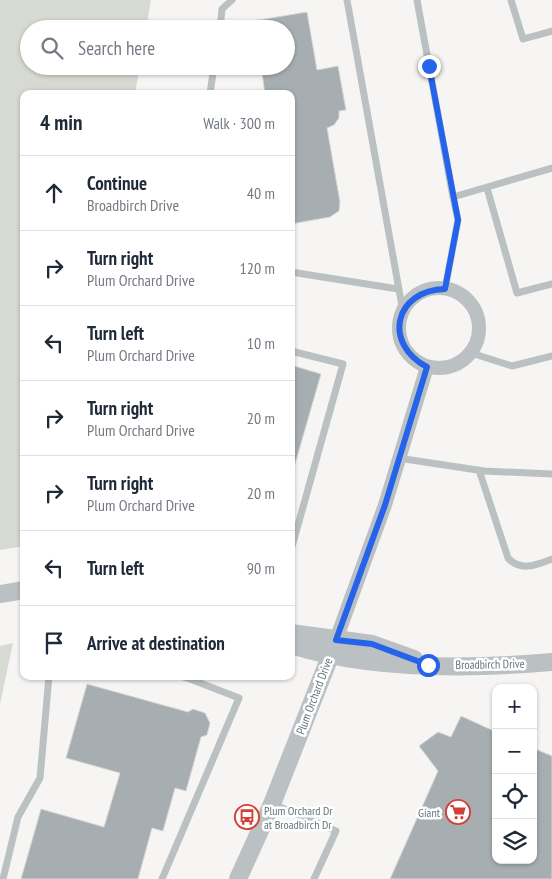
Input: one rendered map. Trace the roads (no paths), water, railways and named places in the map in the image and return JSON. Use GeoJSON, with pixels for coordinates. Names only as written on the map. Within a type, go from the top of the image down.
{"type":"FeatureCollection","features":[{"type":"Feature","properties":{"kind":"street"},"geometry":{"type":"LineString","coordinates":[[432,289],[445,289],[461,294],[473,306],[479,322],[479,338],[471,353],[459,364],[443,369],[427,367],[415,360],[406,350],[400,338],[399,324],[403,312],[410,301],[420,293],[432,289]]}},
{"type":"Feature","properties":{"kind":"street","name":"Plum Orchard Drive"},"geometry":{"type":"LineString","coordinates":[[238,879],[272,804],[334,647],[385,505],[427,367]]}},
{"type":"Feature","properties":{"kind":"street"},"geometry":{"type":"LineString","coordinates":[[0,594],[20,591]]}},
{"type":"Feature","properties":{"kind":"street","name":"Broadbirch Drive"},"geometry":{"type":"LineString","coordinates":[[295,634],[334,647]]}},
{"type":"Feature","properties":{"kind":"street","name":"Broadbirch Drive"},"geometry":{"type":"LineString","coordinates":[[295,645],[334,647],[372,644],[428,665],[468,666],[552,662]]}},
{"type":"Feature","properties":{"kind":"lane"},"geometry":{"type":"LineString","coordinates":[[221,20],[222,9],[232,0]]}},
{"type":"Feature","properties":{"kind":"lane"},"geometry":{"type":"LineString","coordinates":[[347,0],[403,312]]}},
{"type":"Feature","properties":{"kind":"lane"},"geometry":{"type":"LineString","coordinates":[[417,0],[458,220],[445,289]]}},
{"type":"Feature","properties":{"kind":"lane"},"geometry":{"type":"LineString","coordinates":[[511,0],[522,39],[552,31]]}},
{"type":"Feature","properties":{"kind":"lane"},"geometry":{"type":"LineString","coordinates":[[211,90],[213,75]]}},
{"type":"Feature","properties":{"kind":"lane"},"geometry":{"type":"LineString","coordinates":[[453,197],[552,168]]}},
{"type":"Feature","properties":{"kind":"lane"},"geometry":{"type":"LineString","coordinates":[[487,188],[517,293],[552,284]]}},
{"type":"Feature","properties":{"kind":"lane"},"geometry":{"type":"LineString","coordinates":[[295,273],[398,289]]}},
{"type":"Feature","properties":{"kind":"lane"},"geometry":{"type":"LineString","coordinates":[[295,352],[344,364],[295,536]]}},
{"type":"Feature","properties":{"kind":"lane"},"geometry":{"type":"LineString","coordinates":[[471,353],[512,366],[552,356]]}},
{"type":"Feature","properties":{"kind":"lane"},"geometry":{"type":"LineString","coordinates":[[398,458],[479,470],[552,474]]}},
{"type":"Feature","properties":{"kind":"lane"},"geometry":{"type":"LineString","coordinates":[[479,470],[508,558],[515,565],[523,568],[552,558]]}},
{"type":"Feature","properties":{"kind":"lane"},"geometry":{"type":"LineString","coordinates":[[3,879],[18,817],[40,778],[49,680]]}},
{"type":"Feature","properties":{"kind":"lane"},"geometry":{"type":"LineString","coordinates":[[162,879],[239,698],[197,680]]}},
{"type":"Feature","properties":{"kind":"lane"},"geometry":{"type":"LineString","coordinates":[[272,804],[336,831],[314,879]]}},
{"type":"Feature","properties":{"kind":"place","name":"Giant"},"geometry":{"type":"Point","coordinates":[458,812]}},
{"type":"Feature","properties":{"kind":"place","name":"Plum Orchard Dr at Broadbirch Dr"},"geometry":{"type":"Point","coordinates":[247,817]}}]}
